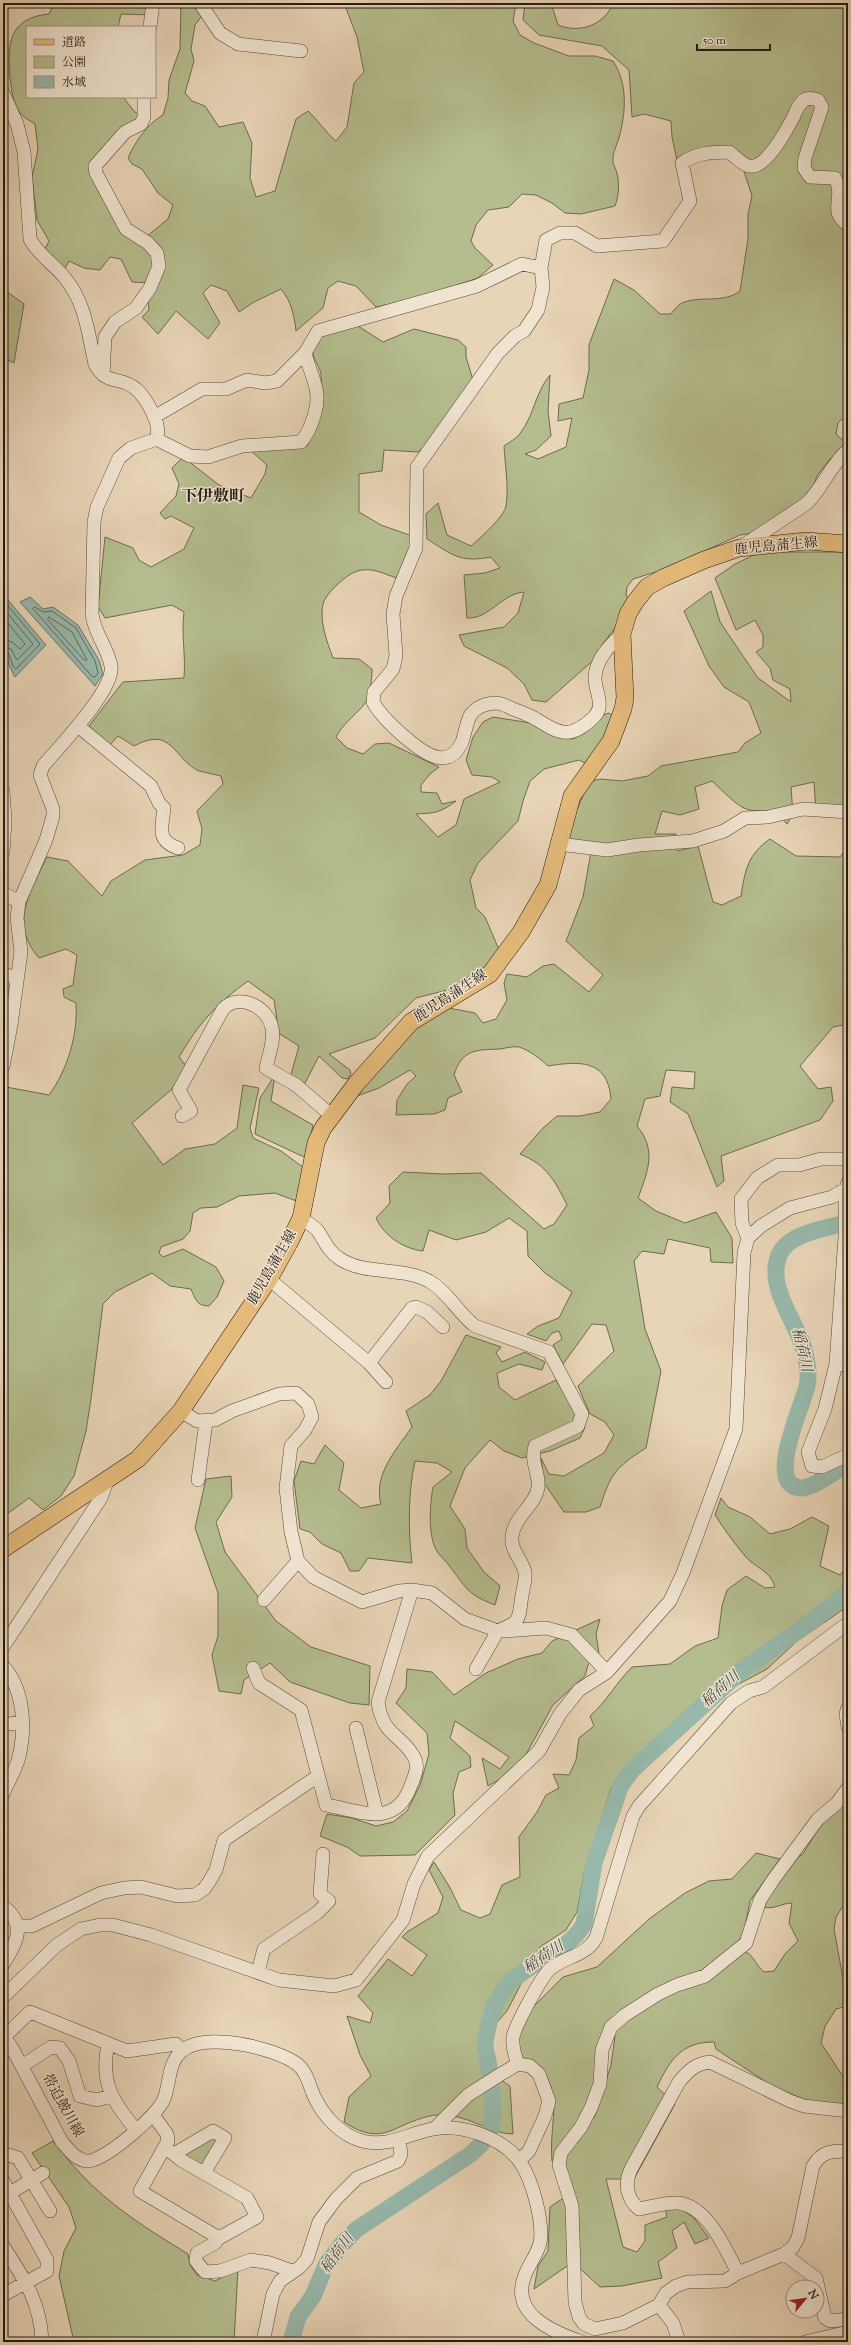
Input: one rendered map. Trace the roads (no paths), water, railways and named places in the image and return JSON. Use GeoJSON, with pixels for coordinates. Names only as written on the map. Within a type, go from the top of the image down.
{"type":"FeatureCollection","features":[{"type":"Feature","properties":{"kind":"main road","name":"鹿児島蒲生線"},"geometry":{"type":"LineString","coordinates":[[3,1549],[138,1459],[181,1411],[269,1279],[301,1218],[316,1143],[332,1116],[356,1084],[411,1022],[490,974],[521,932],[543,896],[572,796],[610,741],[623,709],[625,698],[622,634],[628,614],[647,587],[683,568],[739,548],[806,542],[848,544]]}},
{"type":"Feature","properties":{"kind":"street"},"geometry":{"type":"LineString","coordinates":[[150,26],[153,3]]}},
{"type":"Feature","properties":{"kind":"street"},"geometry":{"type":"LineString","coordinates":[[200,3],[220,33],[238,44],[301,51]]}},
{"type":"Feature","properties":{"kind":"street"},"geometry":{"type":"LineString","coordinates":[[3,93],[17,124],[24,152],[30,239],[37,250],[64,277],[79,298],[86,318],[95,364],[103,376],[136,388],[158,426],[156,438]]}},
{"type":"Feature","properties":{"kind":"street"},"geometry":{"type":"LineString","coordinates":[[103,376],[105,337],[115,322],[136,308],[150,288],[159,266],[157,253],[148,243],[126,229],[96,173],[95,166],[125,132],[141,124],[144,117],[144,98]]}},
{"type":"Feature","properties":{"kind":"street"},"geometry":{"type":"LineString","coordinates":[[622,634],[611,644],[597,666],[595,678],[600,704],[595,716],[571,733],[563,734],[548,727],[535,718],[498,703],[482,706],[471,715],[461,743],[454,752],[442,758],[427,756],[383,717],[373,702],[374,692],[393,669],[396,656],[393,614],[396,596],[416,548],[417,467],[498,353],[514,336],[524,331],[538,310],[543,287],[541,268],[546,240],[560,234],[575,233],[597,246],[663,241],[690,201],[682,163],[691,156],[704,153],[729,152],[743,164],[751,166],[759,165],[764,161],[785,132],[798,107],[804,99],[812,98],[818,100],[822,107],[805,158],[804,168],[810,177],[836,178],[840,188],[837,211],[840,219],[848,225]]}},
{"type":"Feature","properties":{"kind":"street"},"geometry":{"type":"LineString","coordinates":[[154,417],[202,389],[226,389],[247,380],[265,383],[277,381],[305,353],[318,331],[322,328],[477,286],[522,264],[541,268]]}},
{"type":"Feature","properties":{"kind":"street"},"geometry":{"type":"LineString","coordinates":[[3,1067],[7,1026],[21,952],[17,918],[19,902],[46,840],[53,816],[53,809],[40,776],[41,771],[43,766],[78,726],[107,685],[111,675],[111,665],[96,630],[92,614],[95,515],[119,458],[131,448],[156,438],[190,456],[208,457],[242,446],[301,442],[308,434],[316,390],[305,353]]}},
{"type":"Feature","properties":{"kind":"street"},"geometry":{"type":"LineString","coordinates":[[739,548],[806,504],[815,496],[837,460],[848,450]]}},
{"type":"Feature","properties":{"kind":"street"},"geometry":{"type":"LineString","coordinates":[[78,726],[150,786],[164,808],[162,838],[168,845],[178,848]]}},
{"type":"Feature","properties":{"kind":"street"},"geometry":{"type":"LineString","coordinates":[[3,791],[6,821],[3,852]]}},
{"type":"Feature","properties":{"kind":"street"},"geometry":{"type":"LineString","coordinates":[[559,844],[608,850],[639,845],[692,842],[724,831],[745,818],[768,817],[803,809],[848,812]]}},
{"type":"Feature","properties":{"kind":"street"},"geometry":{"type":"LineString","coordinates":[[3,893],[19,902]]}},
{"type":"Feature","properties":{"kind":"street"},"geometry":{"type":"LineString","coordinates":[[3,974],[17,978]]}},
{"type":"Feature","properties":{"kind":"street"},"geometry":{"type":"LineString","coordinates":[[182,1116],[191,1111],[179,1090],[223,1009],[228,1004],[240,1000],[247,1001],[266,1015],[270,1021],[273,1030],[266,1068],[296,1085],[332,1116]]}},
{"type":"Feature","properties":{"kind":"street"},"geometry":{"type":"LineString","coordinates":[[748,1238],[742,1223],[741,1199],[757,1178],[778,1165],[799,1165],[821,1159],[848,1159]]}},
{"type":"Feature","properties":{"kind":"street"},"geometry":{"type":"LineString","coordinates":[[3,1997],[57,1945],[81,1929],[100,1925],[113,1925],[130,1929],[280,1980],[334,1986],[356,1980],[404,1920],[414,1884],[428,1856],[539,1751],[560,1714],[579,1690],[607,1672],[670,1601],[683,1573],[736,1429],[744,1253],[748,1238],[761,1226],[790,1208],[832,1197],[845,1191],[842,1365],[808,1452],[812,1466],[822,1467],[848,1455]]}},
{"type":"Feature","properties":{"kind":"street"},"geometry":{"type":"LineString","coordinates":[[301,1218],[317,1230],[327,1248],[341,1259],[365,1269],[410,1275],[429,1282],[454,1303],[467,1320],[475,1326],[549,1352],[582,1414],[578,1426],[535,1446],[532,1456],[538,1488],[533,1501],[519,1517],[512,1537],[515,1555],[525,1573],[521,1616],[512,1625],[495,1632],[492,1641],[476,1669]]}},
{"type":"Feature","properties":{"kind":"street"},"geometry":{"type":"LineString","coordinates":[[269,1279],[369,1363],[386,1382]]}},
{"type":"Feature","properties":{"kind":"street"},"geometry":{"type":"LineString","coordinates":[[369,1363],[412,1308],[416,1307],[427,1312],[443,1328]]}},
{"type":"Feature","properties":{"kind":"street"},"geometry":{"type":"LineString","coordinates":[[181,1411],[197,1420],[206,1422],[215,1420],[232,1411],[279,1394],[296,1393],[308,1404],[312,1417],[305,1430],[291,1446],[286,1488],[291,1532],[298,1561],[313,1577],[362,1602],[399,1591],[412,1590],[432,1594],[466,1619],[493,1629],[495,1632],[546,1628],[572,1635],[607,1672]]}},
{"type":"Feature","properties":{"kind":"street"},"geometry":{"type":"LineString","coordinates":[[198,1480],[206,1422]]}},
{"type":"Feature","properties":{"kind":"street"},"geometry":{"type":"LineString","coordinates":[[3,1647],[101,1498],[107,1481]]}},
{"type":"Feature","properties":{"kind":"street"},"geometry":{"type":"LineString","coordinates":[[264,1600],[298,1561]]}},
{"type":"Feature","properties":{"kind":"street"},"geometry":{"type":"LineString","coordinates":[[253,1668],[259,1683],[301,1710],[326,1805],[377,1814],[387,1814],[398,1808],[408,1794],[416,1770],[416,1760],[390,1732],[380,1717],[378,1702],[412,1590]]}},
{"type":"Feature","properties":{"kind":"street"},"geometry":{"type":"LineString","coordinates":[[518,2064],[513,2037],[542,1977],[550,1969],[562,1962],[585,1952],[592,1946],[596,1938],[633,1816],[640,1806],[731,1703],[749,1691],[763,1687],[848,1623]]}},
{"type":"Feature","properties":{"kind":"street"},"geometry":{"type":"LineString","coordinates":[[3,1666],[12,1676],[17,1688],[22,1722],[19,1758],[3,1794]]}},
{"type":"Feature","properties":{"kind":"street"},"geometry":{"type":"LineString","coordinates":[[848,1707],[846,1714],[848,1727]]}},
{"type":"Feature","properties":{"kind":"street"},"geometry":{"type":"LineString","coordinates":[[3,1725],[22,1722]]}},
{"type":"Feature","properties":{"kind":"street"},"geometry":{"type":"LineString","coordinates":[[356,1728],[377,1814]]}},
{"type":"Feature","properties":{"kind":"street"},"geometry":{"type":"LineString","coordinates":[[18,1926],[32,1926],[101,1893],[124,1888],[141,1887],[177,1896],[195,1895],[204,1889],[210,1882],[216,1870],[224,1840],[318,1776]]}},
{"type":"Feature","properties":{"kind":"street"},"geometry":{"type":"LineString","coordinates":[[848,1788],[838,1803],[818,1819],[772,1880],[760,1900],[746,1943],[705,1976],[677,1985],[658,1994],[614,2023],[604,2041],[600,2084],[591,2108],[581,2126],[561,2153],[559,2165],[572,2206],[575,2302],[579,2317],[584,2324],[595,2329],[608,2328],[623,2323],[659,2305],[666,2293],[676,2286],[686,2282],[725,2281],[738,2273],[784,2254],[793,2247],[798,2238],[813,2166],[818,2157],[827,2151],[848,2151]]}},
{"type":"Feature","properties":{"kind":"street"},"geometry":{"type":"LineString","coordinates":[[258,1972],[264,1949],[318,1913],[329,1901],[320,1894],[323,1854]]}},
{"type":"Feature","properties":{"kind":"street"},"geometry":{"type":"LineString","coordinates":[[3,1906],[12,1914],[18,1926],[18,1939],[3,1964]]}},
{"type":"Feature","properties":{"kind":"street"},"geometry":{"type":"LineString","coordinates":[[4,2036],[30,2012],[127,2051],[136,2051],[176,2044],[181,2051],[191,2046],[220,2042],[248,2045],[262,2048],[297,2064],[306,2075],[322,2111],[343,2133],[364,2142],[399,2140],[434,2129],[456,2129],[493,2139],[519,2161],[528,2176],[540,2220],[540,2241],[536,2256],[525,2275],[521,2288],[524,2303],[532,2317],[542,2324],[563,2336],[582,2342]]}},
{"type":"Feature","properties":{"kind":"street","name":"帯迫皷川線"},"geometry":{"type":"LineString","coordinates":[[4,2036],[22,2066],[62,2142],[73,2154],[84,2160],[94,2161],[136,2130],[153,2115],[165,2098],[174,2063],[181,2051]]}},
{"type":"Feature","properties":{"kind":"street"},"geometry":{"type":"LineString","coordinates":[[108,2044],[106,2075],[111,2096],[136,2130]]}},
{"type":"Feature","properties":{"kind":"street"},"geometry":{"type":"LineString","coordinates":[[22,2066],[50,2046],[60,2048],[70,2061],[80,2096],[98,2100],[111,2096]]}},
{"type":"Feature","properties":{"kind":"street"},"geometry":{"type":"LineString","coordinates":[[738,2273],[708,2221],[690,2207],[679,2203],[639,2209],[632,2204],[628,2196],[628,2175],[630,2169],[679,2082],[690,2069],[699,2064],[710,2062],[790,2102],[804,2106],[848,2111]]}},
{"type":"Feature","properties":{"kind":"street"},"geometry":{"type":"LineString","coordinates":[[434,2129],[468,2095],[518,2064],[530,2066],[539,2074],[549,2101],[545,2116],[529,2151],[519,2161]]}},
{"type":"Feature","properties":{"kind":"street"},"geometry":{"type":"LineString","coordinates":[[153,2115],[167,2134],[170,2151],[247,2198],[257,2217],[219,2238],[214,2243],[197,2253],[196,2261],[205,2272],[220,2271],[251,2260],[270,2263],[292,2271]]}},
{"type":"Feature","properties":{"kind":"street"},"geometry":{"type":"LineString","coordinates":[[204,2173],[225,2138],[213,2131],[170,2151],[140,2191],[219,2238]]}},
{"type":"Feature","properties":{"kind":"street"},"geometry":{"type":"LineString","coordinates":[[263,2342],[273,2294],[280,2281],[292,2271],[300,2267],[307,2259],[319,2222],[336,2199],[357,2178],[398,2161],[401,2154],[399,2140]]}},
{"type":"Feature","properties":{"kind":"street"},"geometry":{"type":"LineString","coordinates":[[3,2156],[9,2155],[18,2158],[50,2211]]}},
{"type":"Feature","properties":{"kind":"street"},"geometry":{"type":"LineString","coordinates":[[10,2193],[42,2173]]}},
{"type":"Feature","properties":{"kind":"street"},"geometry":{"type":"LineString","coordinates":[[3,2180],[47,2260],[47,2271],[3,2295]]}},
{"type":"Feature","properties":{"kind":"street"},"geometry":{"type":"LineString","coordinates":[[3,2246],[27,2282],[41,2322],[42,2342]]}},
{"type":"Feature","properties":{"kind":"street"},"geometry":{"type":"LineString","coordinates":[[784,2254],[816,2278],[825,2318],[830,2321],[848,2319]]}},
{"type":"Feature","properties":{"kind":"street"},"geometry":{"type":"LineString","coordinates":[[659,2305],[674,2323],[679,2342]]}},
{"type":"Feature","properties":{"kind":"street"},"geometry":{"type":"LineString","coordinates":[[805,2342],[848,2332]]}},
{"type":"Feature","properties":{"kind":"water"},"geometry":{"type":"Polygon","coordinates":[[[3,594],[46,645],[15,677],[7,657],[3,637],[3,594]]]}},
{"type":"Feature","properties":{"kind":"water"},"geometry":{"type":"Polygon","coordinates":[[[30,597],[43,609],[53,607],[78,625],[99,660],[103,674],[95,686],[20,602],[30,597]]]}},
{"type":"Feature","properties":{"kind":"waterway","name":"稲荷川"},"geometry":{"type":"LineString","coordinates":[[848,1222],[809,1232],[791,1241],[784,1247],[779,1255],[776,1268],[780,1294],[803,1346],[808,1372],[807,1386],[788,1444],[785,1461],[786,1475],[791,1485],[803,1488],[814,1485],[848,1463]]}},
{"type":"Feature","properties":{"kind":"waterway","name":"稲荷川"},"geometry":{"type":"LineString","coordinates":[[291,2342],[298,2317],[313,2296],[326,2265],[342,2244],[357,2229],[471,2154],[486,2138],[490,2130],[493,2111],[492,2090],[485,2048],[487,2029],[492,2013],[500,1996],[510,1983],[522,1973],[562,1947],[574,1937],[584,1924],[594,1863],[621,1785],[633,1769],[740,1672],[816,1618],[848,1592]]}},
{"type":"Feature","properties":{"kind":"district","name":"下伊敷町"},"geometry":{"type":"Point","coordinates":[213,497]}}]}
